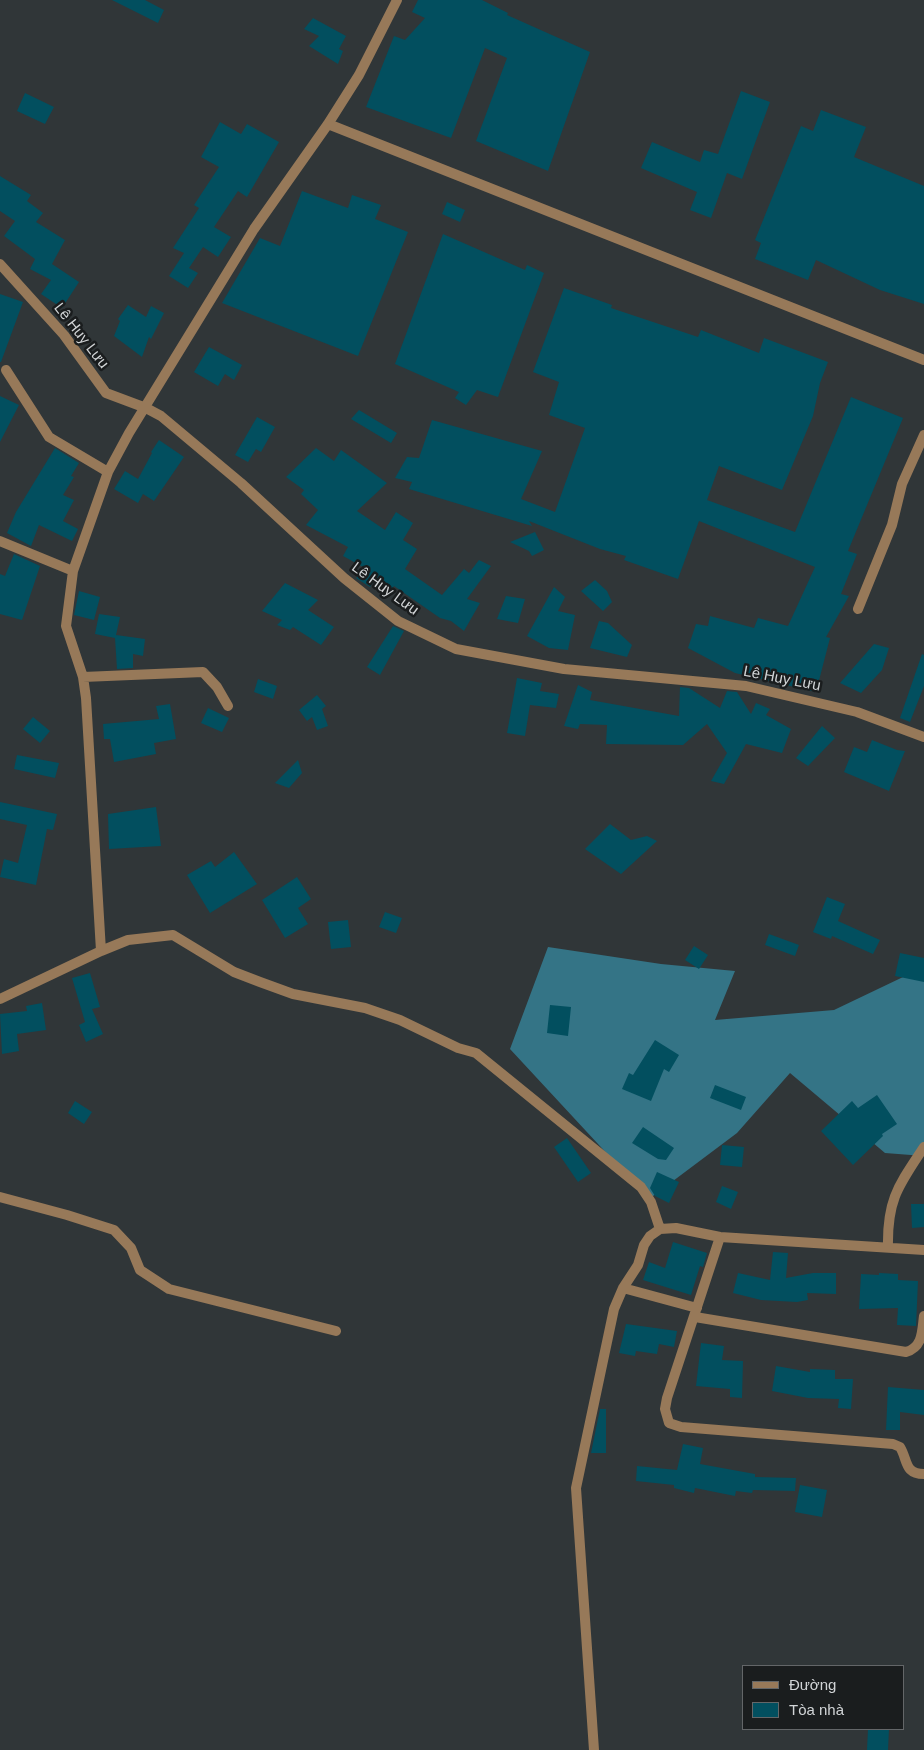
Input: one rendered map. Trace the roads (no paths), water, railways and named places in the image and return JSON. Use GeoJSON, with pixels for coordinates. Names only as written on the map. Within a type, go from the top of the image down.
{"type":"FeatureCollection","features":[{"type":"Feature","properties":{"kind":"street"},"geometry":{"type":"LineString","coordinates":[[101,951],[83,677],[66,626],[73,571],[108,472],[129,433],[254,229],[328,124],[359,75],[397,0]]}},
{"type":"Feature","properties":{"kind":"street"},"geometry":{"type":"LineString","coordinates":[[328,124],[924,360]]}},
{"type":"Feature","properties":{"kind":"street","name":"Lê Huy Lưu"},"geometry":{"type":"LineString","coordinates":[[0,264],[64,335],[106,393],[146,408],[161,416],[241,483],[344,578],[398,621],[456,649],[564,669],[754,688],[858,712],[924,736]]}},
{"type":"Feature","properties":{"kind":"street"},"geometry":{"type":"LineString","coordinates":[[6,370],[49,437],[108,472]]}},
{"type":"Feature","properties":{"kind":"street"},"geometry":{"type":"LineString","coordinates":[[858,609],[892,525],[902,484],[924,435]]}},
{"type":"Feature","properties":{"kind":"street"},"geometry":{"type":"LineString","coordinates":[[0,542],[73,571]]}},
{"type":"Feature","properties":{"kind":"street"},"geometry":{"type":"LineString","coordinates":[[83,677],[203,672],[217,687],[228,706]]}},
{"type":"Feature","properties":{"kind":"street"},"geometry":{"type":"LineString","coordinates":[[0,1000],[128,940],[173,935],[234,972],[293,994],[365,1008],[400,1020],[458,1048],[476,1053],[641,1187],[651,1202],[660,1229]]}},
{"type":"Feature","properties":{"kind":"street"},"geometry":{"type":"LineString","coordinates":[[888,1247],[888,1230],[893,1197],[924,1147]]}},
{"type":"Feature","properties":{"kind":"street"},"geometry":{"type":"LineString","coordinates":[[0,1197],[114,1230],[131,1248],[140,1270],[169,1290],[336,1331]]}},
{"type":"Feature","properties":{"kind":"street"},"geometry":{"type":"LineString","coordinates":[[594,1750],[576,1488],[614,1309],[638,1265],[647,1240],[654,1231],[676,1228],[720,1237],[924,1250]]}},
{"type":"Feature","properties":{"kind":"street"},"geometry":{"type":"LineString","coordinates":[[720,1237],[667,1398],[665,1409],[670,1422],[682,1427],[893,1444],[900,1447],[907,1468],[911,1472],[924,1474]]}},
{"type":"Feature","properties":{"kind":"street"},"geometry":{"type":"LineString","coordinates":[[624,1288],[696,1313],[906,1352],[917,1347],[921,1341],[924,1316]]}}]}
